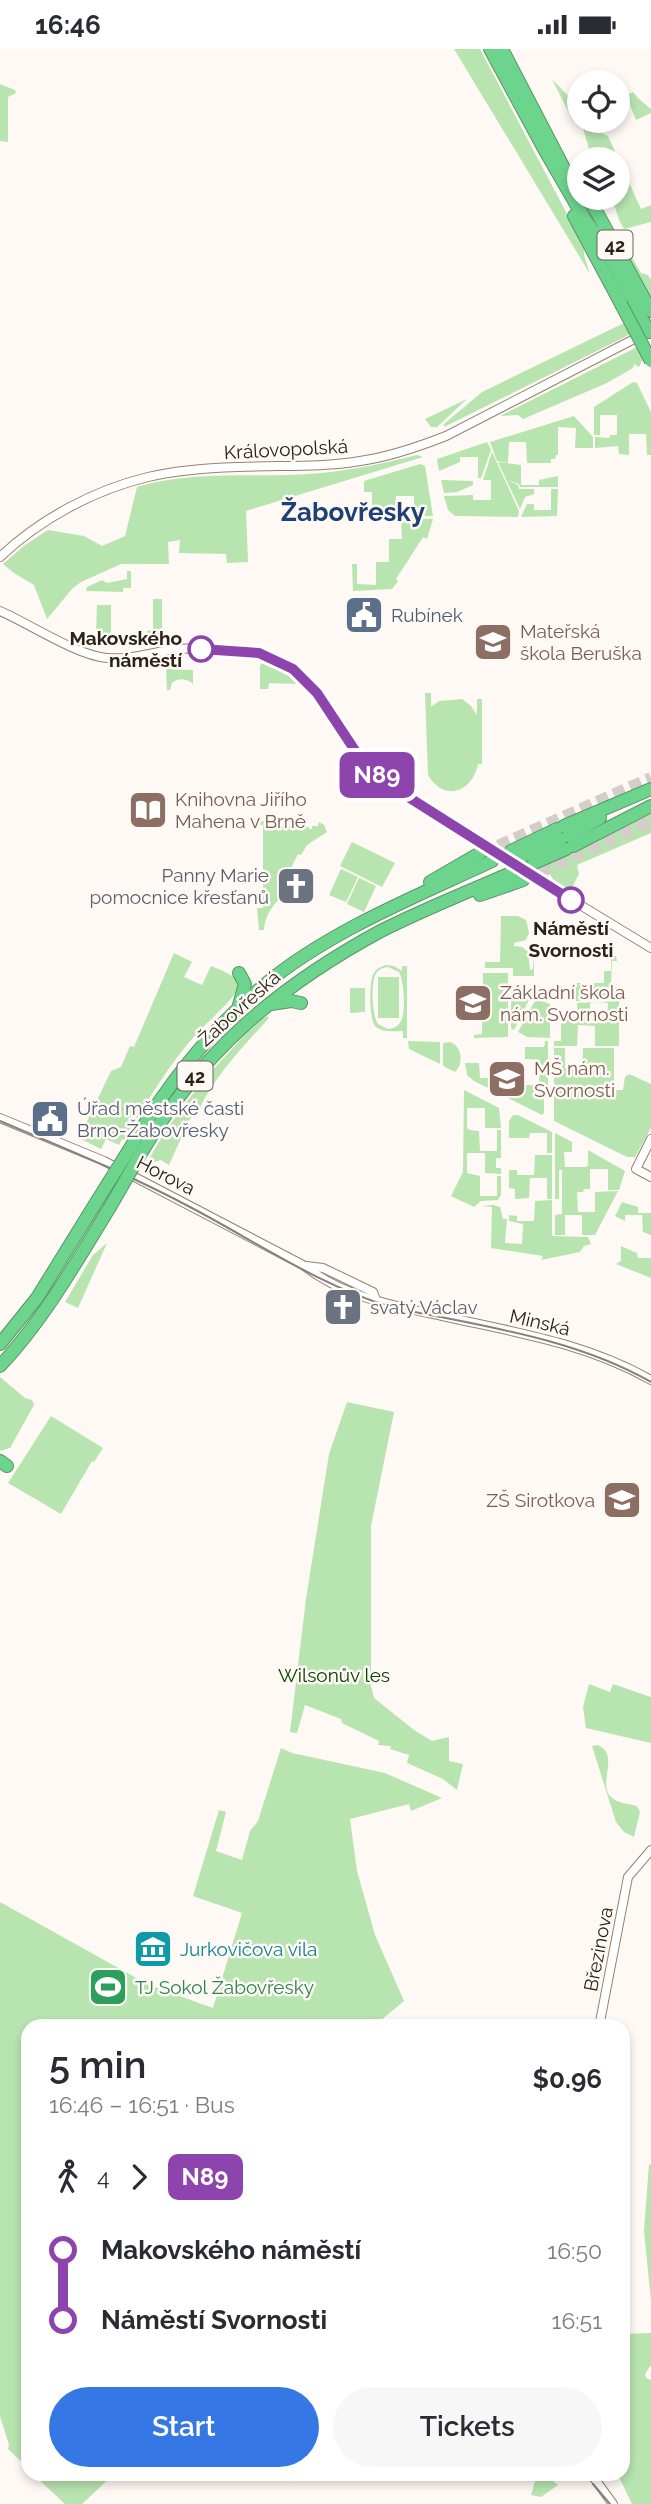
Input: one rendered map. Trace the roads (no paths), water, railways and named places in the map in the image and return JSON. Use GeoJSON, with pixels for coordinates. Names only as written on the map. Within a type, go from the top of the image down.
{"type":"FeatureCollection","features":[{"type":"Feature","properties":{"kind":"highway"},"geometry":{"type":"LineString","coordinates":[[490,49],[567,176]]}},
{"type":"Feature","properties":{"kind":"highway"},"geometry":{"type":"LineString","coordinates":[[502,49],[583,218],[599,239]]}},
{"type":"Feature","properties":{"kind":"highway"},"geometry":{"type":"LineString","coordinates":[[548,145],[567,166]]}},
{"type":"Feature","properties":{"kind":"highway","name":"42"},"geometry":{"type":"LineString","coordinates":[[548,145],[560,188],[651,361]]}},
{"type":"Feature","properties":{"kind":"highway"},"geometry":{"type":"LineString","coordinates":[[586,210],[650,331]]}},
{"type":"Feature","properties":{"kind":"highway","name":"42"},"geometry":{"type":"LineString","coordinates":[[596,210],[651,311]]}},
{"type":"Feature","properties":{"kind":"highway","name":"42"},"geometry":{"type":"LineString","coordinates":[[514,867],[645,792]]}},
{"type":"Feature","properties":{"kind":"highway","name":"42"},"geometry":{"type":"LineString","coordinates":[[534,863],[565,838],[649,807]]}},
{"type":"Feature","properties":{"kind":"highway","name":"42"},"geometry":{"type":"LineString","coordinates":[[377,916],[482,849]]}},
{"type":"Feature","properties":{"kind":"highway","name":"Žabovřeská"},"geometry":{"type":"LineString","coordinates":[[1,1365],[32,1330],[57,1295],[110,1207],[163,1093],[204,1041],[284,971],[377,916],[492,861]]}},
{"type":"Feature","properties":{"kind":"highway","name":"Žabovřeská"},"geometry":{"type":"LineString","coordinates":[[0,1344],[37,1298],[97,1201],[187,1085],[223,1044],[264,1006],[341,954],[382,931],[514,867]]}},
{"type":"Feature","properties":{"kind":"highway"},"geometry":{"type":"LineString","coordinates":[[238,1009],[245,989],[239,974]]}},
{"type":"Feature","properties":{"kind":"highway"},"geometry":{"type":"LineString","coordinates":[[264,1006],[291,1001],[300,1003]]}},
{"type":"Feature","properties":{"kind":"street","name":"Královopolská"},"geometry":{"type":"LineString","coordinates":[[0,557],[33,530],[67,509],[146,477],[212,469],[307,467],[346,463],[390,455],[428,443],[650,331]]}},
{"type":"Feature","properties":{"kind":"street"},"geometry":{"type":"LineString","coordinates":[[0,611],[91,654],[110,658],[203,649],[248,652],[281,662],[310,685],[356,752],[378,776],[402,795],[482,849],[651,947]]}},
{"type":"Feature","properties":{"kind":"street","name":"Horova"},"geometry":{"type":"LineString","coordinates":[[0,1118],[104,1161],[312,1272],[370,1300],[376,1300]]}},
{"type":"Feature","properties":{"kind":"street"},"geometry":{"type":"LineString","coordinates":[[651,1139],[636,1169],[651,1177]]}},
{"type":"Feature","properties":{"kind":"street"},"geometry":{"type":"LineString","coordinates":[[303,1265],[323,1268],[373,1292],[376,1300]]}},
{"type":"Feature","properties":{"kind":"street","name":"Minská"},"geometry":{"type":"LineString","coordinates":[[376,1300],[569,1344],[614,1361],[651,1380]]}},
{"type":"Feature","properties":{"kind":"street","name":"Březinova"},"geometry":{"type":"LineString","coordinates":[[601,2019],[628,1877],[651,1850]]}},
{"type":"Feature","properties":{"kind":"street"},"geometry":{"type":"LineString","coordinates":[[596,2481],[613,2504]]}},
{"type":"Feature","properties":{"kind":"tunnel"},"geometry":{"type":"LineString","coordinates":[[482,853],[651,778]]}},
{"type":"Feature","properties":{"kind":"tunnel"},"geometry":{"type":"LineString","coordinates":[[523,880],[651,821]]}},
{"type":"Feature","properties":{"kind":"tram line"},"geometry":{"type":"LineString","coordinates":[[0,1121],[143,1183],[313,1275],[365,1298],[391,1307],[491,1327],[557,1344],[589,1354],[651,1382]]}},
{"type":"Feature","properties":{"kind":"tram line"},"geometry":{"type":"LineString","coordinates":[[593,2484],[610,2504]]}},
{"type":"Feature","properties":{"kind":"place","name":"Rubínek"},"geometry":{"type":"Point","coordinates":[364,615]}},
{"type":"Feature","properties":{"kind":"place","name":"Mateřská škola Beruška"},"geometry":{"type":"Point","coordinates":[493,642]}},
{"type":"Feature","properties":{"kind":"place","name":"Makovského náměstí"},"geometry":{"type":"Point","coordinates":[201,649]}},
{"type":"Feature","properties":{"kind":"place","name":"Knihovna Jiřího Mahena v Brně"},"geometry":{"type":"Point","coordinates":[148,810]}},
{"type":"Feature","properties":{"kind":"place","name":"Panny Marie pomocnice křesťanů"},"geometry":{"type":"Point","coordinates":[296,886]}},
{"type":"Feature","properties":{"kind":"place","name":"Náměstí Svornosti"},"geometry":{"type":"Point","coordinates":[571,900]}},
{"type":"Feature","properties":{"kind":"place","name":"Základní škola nám. Svornosti"},"geometry":{"type":"Point","coordinates":[473,1003]}},
{"type":"Feature","properties":{"kind":"place","name":"MŠ nám. Svornosti"},"geometry":{"type":"Point","coordinates":[507,1079]}},
{"type":"Feature","properties":{"kind":"place","name":"Úřad městské časti Brno-Žabovřesky"},"geometry":{"type":"Point","coordinates":[50,1119]}},
{"type":"Feature","properties":{"kind":"place","name":"svatý Václav"},"geometry":{"type":"Point","coordinates":[343,1307]}},
{"type":"Feature","properties":{"kind":"place","name":"ZŠ Sirotkova"},"geometry":{"type":"Point","coordinates":[622,1500]}},
{"type":"Feature","properties":{"kind":"place","name":"Jurkovičova vila"},"geometry":{"type":"Point","coordinates":[153,1949]}},
{"type":"Feature","properties":{"kind":"place","name":"TJ Sokol Žabovřesky"},"geometry":{"type":"Point","coordinates":[108,1987]}},
{"type":"Feature","properties":{"kind":"district","name":"Žabovřesky"},"geometry":{"type":"Point","coordinates":[353,512]}},
{"type":"Feature","properties":{"kind":"park label","name":"Wilsonův les"},"geometry":{"type":"Point","coordinates":[334,1675]}}]}
